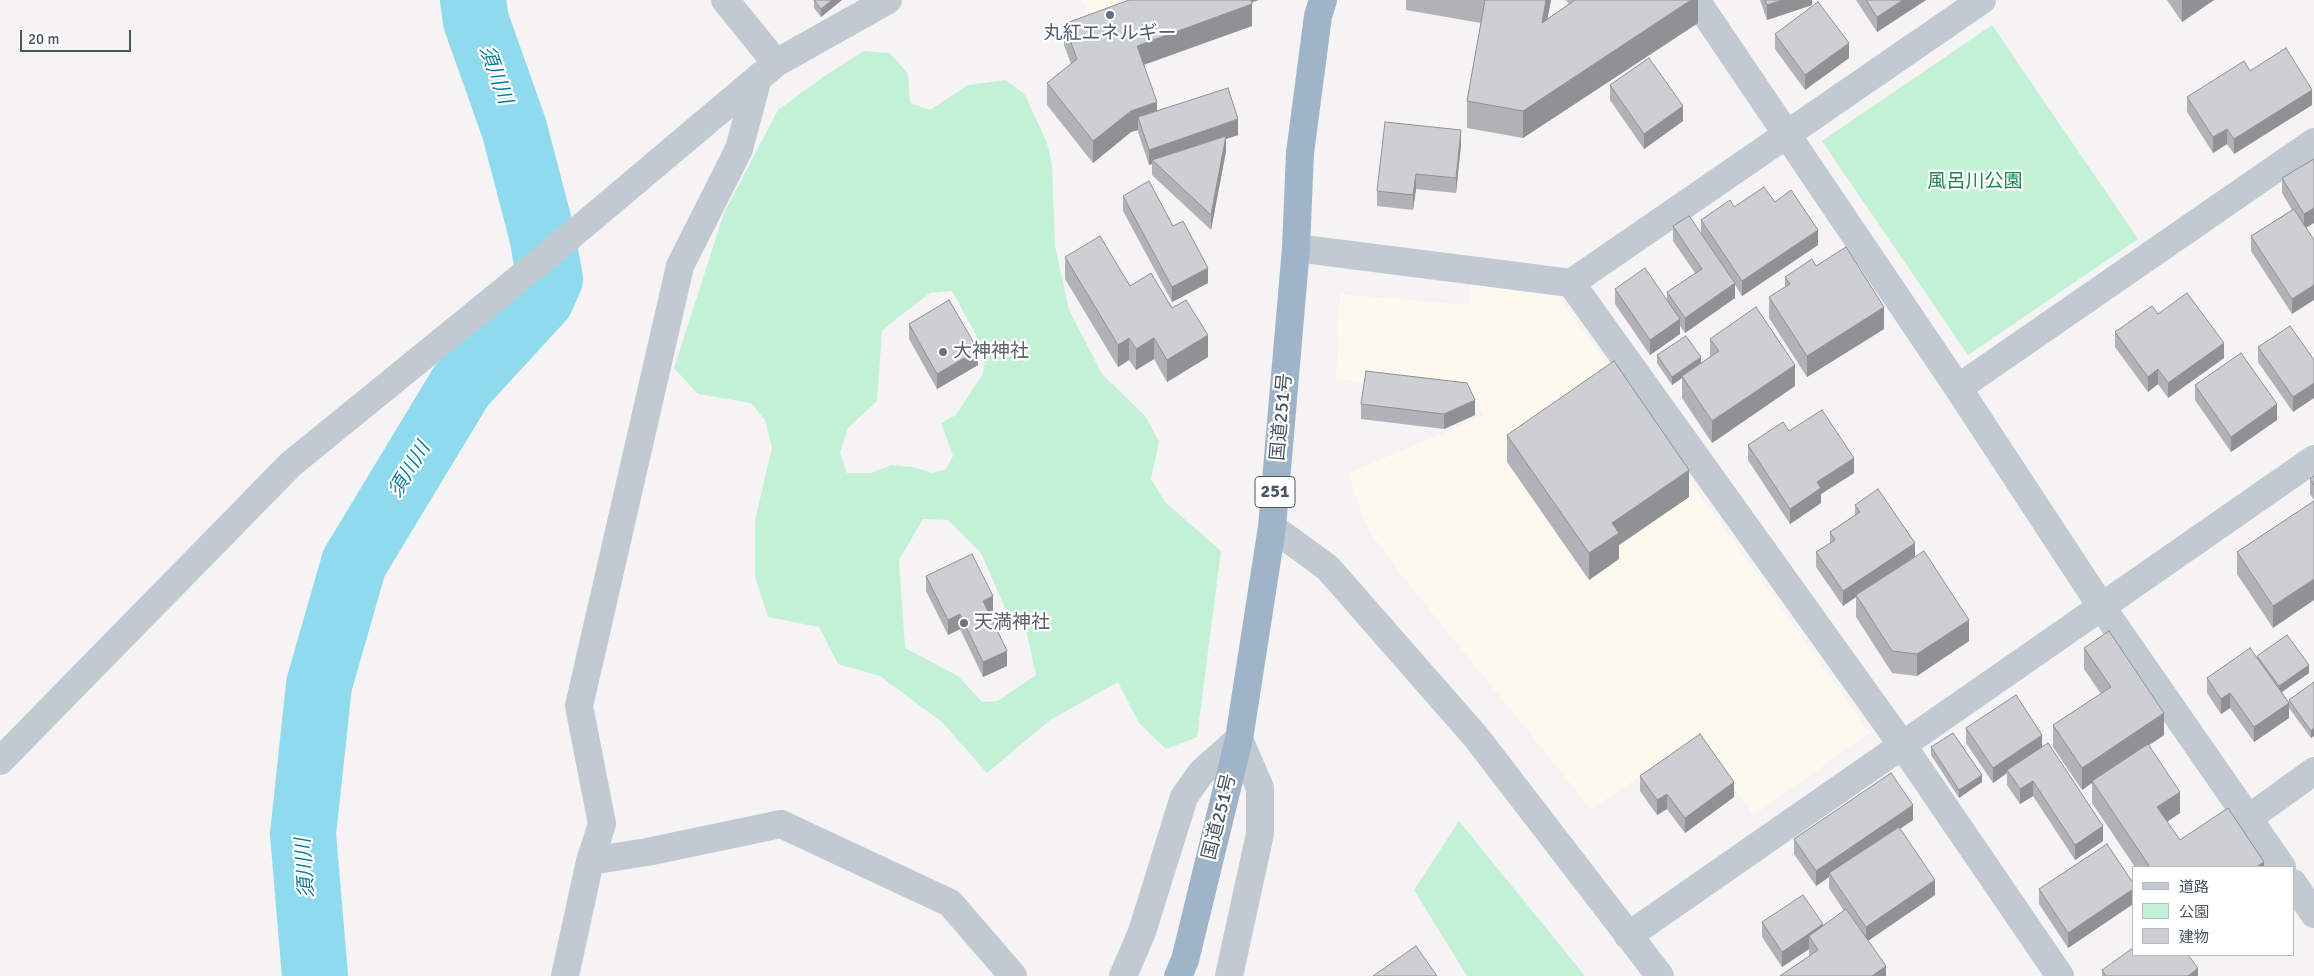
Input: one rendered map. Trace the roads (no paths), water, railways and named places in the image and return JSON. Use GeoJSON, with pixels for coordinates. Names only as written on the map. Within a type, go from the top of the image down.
{"type":"FeatureCollection","features":[{"type":"Feature","properties":{"kind":"highway","name":"国道251号"},"geometry":{"type":"LineString","coordinates":[[1178,976],[1185,960],[1239,739],[1272,527],[1296,248],[1300,153],[1318,16],[1323,0]]}},
{"type":"Feature","properties":{"kind":"street"},"geometry":{"type":"LineString","coordinates":[[725,0],[767,70]]}},
{"type":"Feature","properties":{"kind":"street"},"geometry":{"type":"LineString","coordinates":[[0,761],[291,464],[544,259],[767,70],[888,0]]}},
{"type":"Feature","properties":{"kind":"street"},"geometry":{"type":"LineString","coordinates":[[1696,0],[1958,388],[2101,606],[2281,866]]}},
{"type":"Feature","properties":{"kind":"street"},"geometry":{"type":"LineString","coordinates":[[1296,248],[1571,283],[1982,0]]}},
{"type":"Feature","properties":{"kind":"street"},"geometry":{"type":"LineString","coordinates":[[565,976],[590,861],[602,824],[579,706],[680,266],[739,149],[767,70]]}},
{"type":"Feature","properties":{"kind":"street"},"geometry":{"type":"LineString","coordinates":[[1958,388],[2314,142]]}},
{"type":"Feature","properties":{"kind":"street"},"geometry":{"type":"LineString","coordinates":[[1571,283],[1903,746],[2060,976]]}},
{"type":"Feature","properties":{"kind":"street"},"geometry":{"type":"LineString","coordinates":[[1628,936],[2314,459]]}},
{"type":"Feature","properties":{"kind":"street"},"geometry":{"type":"LineString","coordinates":[[1272,527],[1328,568],[1476,737],[1660,976]]}},
{"type":"Feature","properties":{"kind":"street"},"geometry":{"type":"LineString","coordinates":[[1123,976],[1142,932],[1184,797],[1201,772],[1239,739],[1260,788],[1260,834],[1229,976]]}},
{"type":"Feature","properties":{"kind":"street"},"geometry":{"type":"LineString","coordinates":[[2249,818],[2314,771]]}},
{"type":"Feature","properties":{"kind":"street"},"geometry":{"type":"LineString","coordinates":[[590,861],[647,852],[780,824],[950,903],[1013,976]]}},
{"type":"Feature","properties":{"kind":"street"},"geometry":{"type":"LineString","coordinates":[[2294,884],[2314,914]]}},
{"type":"Feature","properties":{"kind":"waterway","name":"須川川"},"geometry":{"type":"LineString","coordinates":[[315,976],[303,834],[319,685],[354,563],[461,386],[541,299],[550,279],[542,235],[514,128],[476,21],[473,0]]}},
{"type":"Feature","properties":{"kind":"place","name":"丸紅エネルギー"},"geometry":{"type":"Point","coordinates":[1110,15]}},
{"type":"Feature","properties":{"kind":"place","name":"大神神社"},"geometry":{"type":"Point","coordinates":[943,352]}},
{"type":"Feature","properties":{"kind":"place","name":"天満神社"},"geometry":{"type":"Point","coordinates":[964,623]}},
{"type":"Feature","properties":{"kind":"park label","name":"風呂川公園"},"geometry":{"type":"Point","coordinates":[1975,182]}}]}
